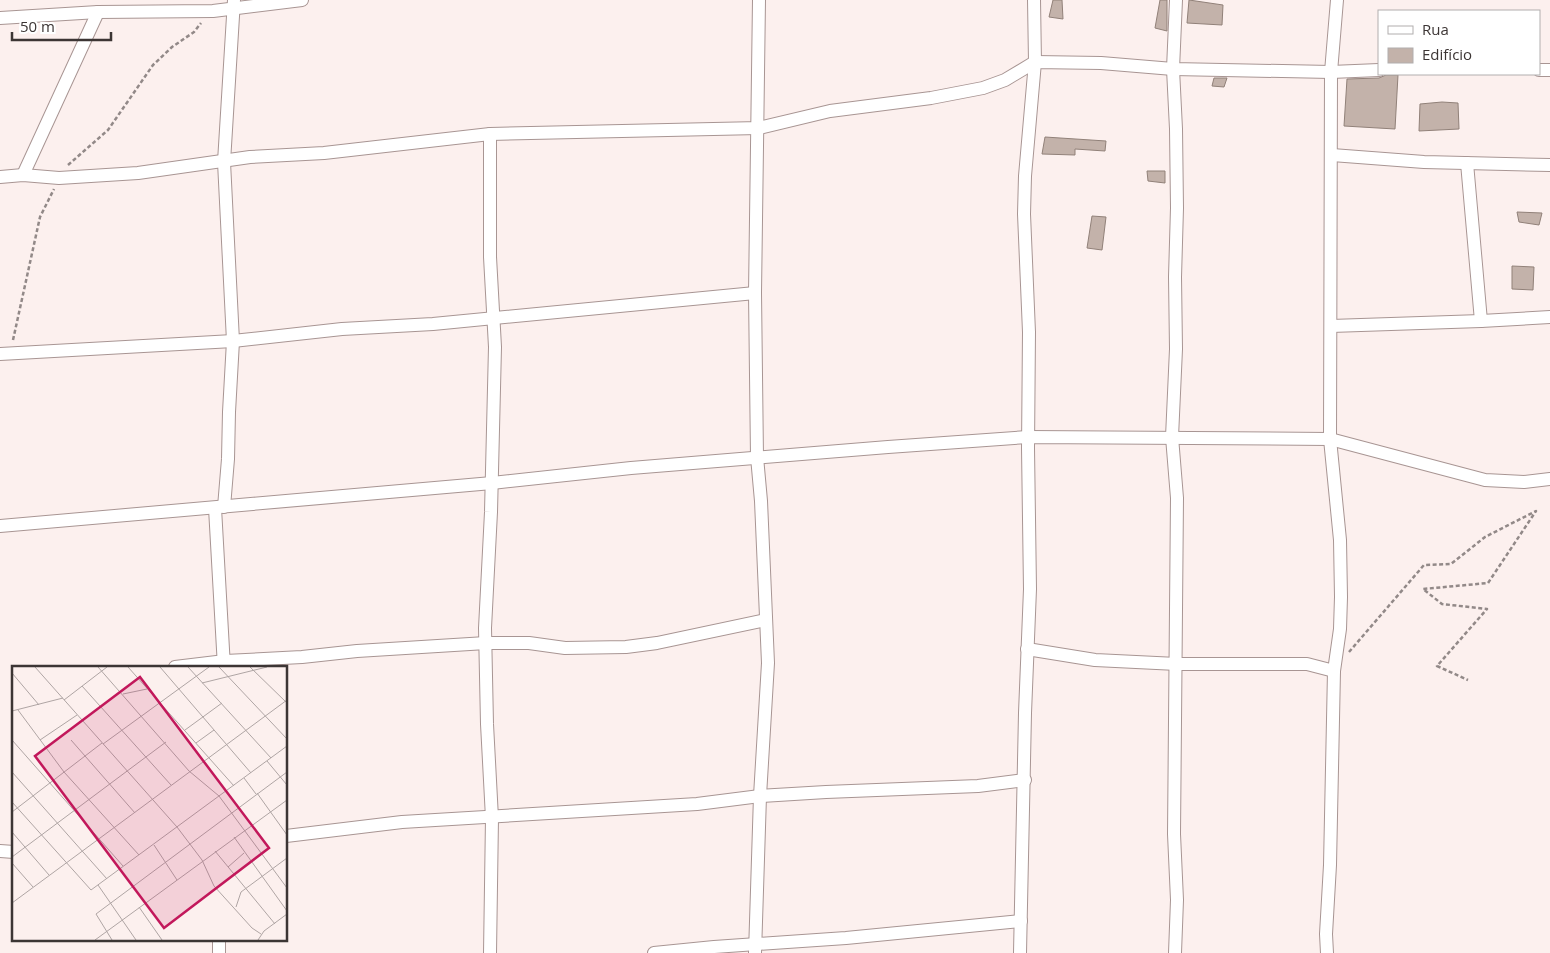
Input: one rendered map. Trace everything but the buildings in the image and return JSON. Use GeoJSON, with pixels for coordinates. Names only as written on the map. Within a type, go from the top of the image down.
{"type":"FeatureCollection","features":[{"type":"Feature","properties":{"kind":"street"},"geometry":{"type":"LineString","coordinates":[[0,18],[98,12],[213,11],[233,5],[302,0]]}},
{"type":"Feature","properties":{"kind":"street"},"geometry":{"type":"LineString","coordinates":[[755,948],[760,796],[768,663],[762,510],[757,457],[755,293],[759,128],[759,0]]}},
{"type":"Feature","properties":{"kind":"street"},"geometry":{"type":"LineString","coordinates":[[1020,953],[1027,649],[1030,620],[1029,332],[1024,214],[1025,176],[1035,62],[1034,0]]}},
{"type":"Feature","properties":{"kind":"street"},"geometry":{"type":"LineString","coordinates":[[1176,0],[1173,69],[1177,208],[1174,277],[1176,349],[1172,437],[1177,498],[1174,834],[1177,900],[1176,953]]}},
{"type":"Feature","properties":{"kind":"street"},"geometry":{"type":"LineString","coordinates":[[1327,953],[1334,671],[1340,629],[1341,572],[1340,540],[1330,439],[1331,72],[1337,0]]}},
{"type":"Feature","properties":{"kind":"street"},"geometry":{"type":"LineString","coordinates":[[224,664],[219,507],[228,459],[233,341],[224,162],[233,5]]}},
{"type":"Feature","properties":{"kind":"street"},"geometry":{"type":"LineString","coordinates":[[24,175],[98,12]]}},
{"type":"Feature","properties":{"kind":"street"},"geometry":{"type":"LineString","coordinates":[[0,177],[24,175],[59,178],[138,173],[250,157],[324,153],[490,134],[759,128],[830,111],[931,98],[983,88],[1005,80],[1035,62],[1101,63],[1173,69],[1331,72],[1378,70]]}},
{"type":"Feature","properties":{"kind":"street"},"geometry":{"type":"LineString","coordinates":[[490,134],[490,257],[495,347],[492,483],[485,607],[487,724],[492,818],[490,953]]}},
{"type":"Feature","properties":{"kind":"street"},"geometry":{"type":"LineString","coordinates":[[1332,155],[1424,162],[1550,165]]}},
{"type":"Feature","properties":{"kind":"street"},"geometry":{"type":"LineString","coordinates":[[1467,163],[1481,321]]}},
{"type":"Feature","properties":{"kind":"street"},"geometry":{"type":"LineString","coordinates":[[0,354],[233,341],[342,329],[433,324],[755,293]]}},
{"type":"Feature","properties":{"kind":"street"},"geometry":{"type":"LineString","coordinates":[[1331,326],[1550,317]]}},
{"type":"Feature","properties":{"kind":"street"},"geometry":{"type":"LineString","coordinates":[[0,526],[492,483],[757,457],[1028,438],[1330,439],[1485,480],[1524,482],[1550,479]]}},
{"type":"Feature","properties":{"kind":"street"},"geometry":{"type":"LineString","coordinates":[[191,666],[486,643],[528,643],[565,648],[626,647],[657,643],[766,620]]}},
{"type":"Feature","properties":{"kind":"street"},"geometry":{"type":"LineString","coordinates":[[1027,649],[1095,660],[1177,664],[1308,664],[1334,671]]}},
{"type":"Feature","properties":{"kind":"street"},"geometry":{"type":"LineString","coordinates":[[288,836],[402,822],[697,804],[760,796],[978,786],[1025,780]]}},
{"type":"Feature","properties":{"kind":"street"},"geometry":{"type":"LineString","coordinates":[[654,953],[755,948],[1020,922]]}},
{"type":"Feature","properties":{"kind":"street"},"geometry":{"type":"LineString","coordinates":[[219,940],[219,953]]}},
{"type":"Feature","properties":{"kind":"path"},"geometry":{"type":"LineString","coordinates":[[1334,671],[1424,565],[1451,564],[1484,537],[1536,511],[1488,583],[1423,589],[1442,604],[1486,609],[1437,666],[1468,680]]}}]}
